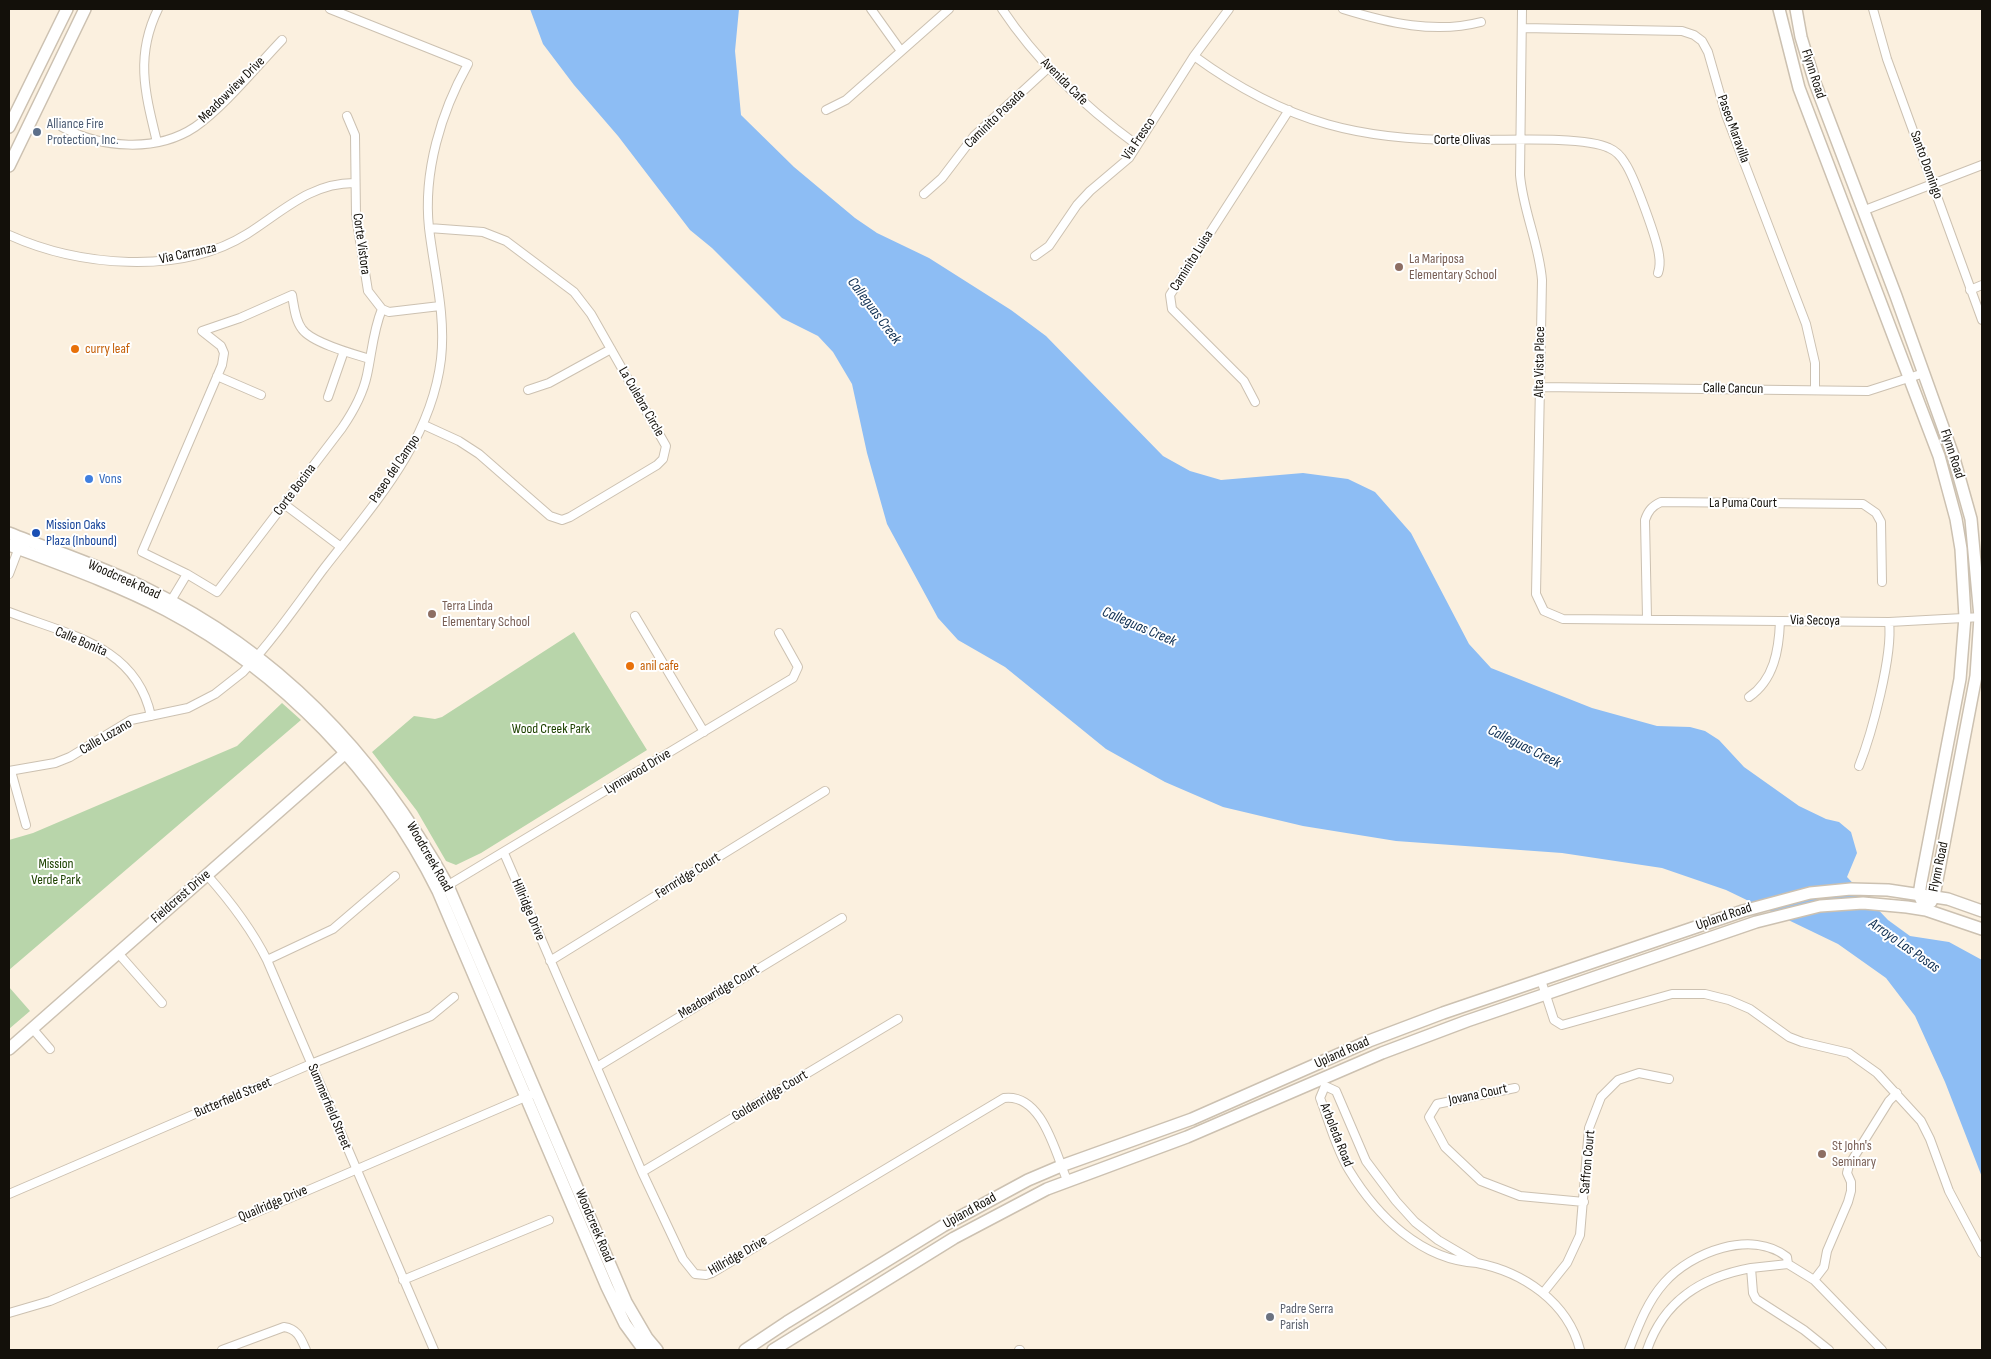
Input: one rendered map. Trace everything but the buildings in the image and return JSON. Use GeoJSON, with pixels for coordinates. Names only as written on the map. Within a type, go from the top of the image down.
{"type":"FeatureCollection","features":[{"type":"Feature","properties":{"kind":"main road"},"geometry":{"type":"LineString","coordinates":[[9,126],[67,9]]}},
{"type":"Feature","properties":{"kind":"main road"},"geometry":{"type":"LineString","coordinates":[[9,166],[86,9]]}},
{"type":"Feature","properties":{"kind":"main road","name":"Flynn Road"},"geometry":{"type":"LineString","coordinates":[[1779,9],[1799,88],[1939,456],[1954,511],[1961,549],[1965,617],[1960,679],[1919,895],[1926,910]]}},
{"type":"Feature","properties":{"kind":"main road","name":"Flynn Road"},"geometry":{"type":"LineString","coordinates":[[1796,9],[1801,37],[1814,83],[1864,210],[1924,373],[1953,455],[1971,519],[1981,617],[1976,676],[1934,896],[1926,910]]}},
{"type":"Feature","properties":{"kind":"main road","name":"Woodcreek Road"},"geometry":{"type":"LineString","coordinates":[[9,533],[16,544],[113,573],[169,606],[202,618],[254,661],[307,699],[413,825],[443,889],[531,1094],[626,1302],[647,1338],[657,1350]]}},
{"type":"Feature","properties":{"kind":"main road","name":"Fieldcrest Drive"},"geometry":{"type":"LineString","coordinates":[[9,1049],[350,749]]}},
{"type":"Feature","properties":{"kind":"main road","name":"Upland Road"},"geometry":{"type":"LineString","coordinates":[[745,1350],[795,1316],[986,1200],[1061,1166],[1192,1119],[1401,1028],[1743,911],[1810,893],[1872,889],[1934,896],[1982,911]]}},
{"type":"Feature","properties":{"kind":"main road","name":"Upland Road"},"geometry":{"type":"LineString","coordinates":[[772,1350],[954,1238],[1014,1204],[1067,1180],[1187,1137],[1390,1050],[1546,994],[1756,922],[1820,906],[1883,904],[1926,910],[1982,929]]}},
{"type":"Feature","properties":{"kind":"main road","name":"Woodcreek Road"},"geometry":{"type":"LineString","coordinates":[[531,1094],[619,1314],[644,1350]]}},
{"type":"Feature","properties":{"kind":"street"},"geometry":{"type":"LineString","coordinates":[[157,142],[144,88],[143,65],[145,43],[158,9]]}},
{"type":"Feature","properties":{"kind":"street","name":"Paseo del Campo"},"geometry":{"type":"LineString","coordinates":[[254,661],[404,460],[424,426],[433,400],[440,360],[440,306],[428,211],[434,154],[444,116],[468,64],[330,9]]}},
{"type":"Feature","properties":{"kind":"street"},"geometry":{"type":"LineString","coordinates":[[870,9],[901,51]]}},
{"type":"Feature","properties":{"kind":"street"},"geometry":{"type":"LineString","coordinates":[[826,110],[846,100],[949,9]]}},
{"type":"Feature","properties":{"kind":"street","name":"Avenida Cafe"},"geometry":{"type":"LineString","coordinates":[[1002,9],[1048,68],[1081,101],[1137,145]]}},
{"type":"Feature","properties":{"kind":"street","name":"Via Fresco"},"geometry":{"type":"LineString","coordinates":[[1035,256],[1049,246],[1077,205],[1090,191],[1118,169],[1137,145],[1194,56],[1229,9]]}},
{"type":"Feature","properties":{"kind":"street"},"geometry":{"type":"LineString","coordinates":[[1343,9],[1400,24],[1455,27],[1481,22]]}},
{"type":"Feature","properties":{"kind":"street","name":"Alta Vista Place"},"geometry":{"type":"LineString","coordinates":[[1522,9],[1521,191],[1537,246],[1541,268],[1536,594],[1539,605],[1550,615],[1563,619],[1647,618]]}},
{"type":"Feature","properties":{"kind":"street","name":"Santo Domingo"},"geometry":{"type":"LineString","coordinates":[[1873,9],[1887,60],[1934,184],[1982,320]]}},
{"type":"Feature","properties":{"kind":"street","name":"Paseo Maravilla"},"geometry":{"type":"LineString","coordinates":[[1523,28],[1682,31],[1694,35],[1702,41],[1708,52],[1726,115],[1806,324],[1815,363],[1815,390]]}},
{"type":"Feature","properties":{"kind":"street","name":"Meadowview Drive"},"geometry":{"type":"LineString","coordinates":[[62,127],[91,140],[140,144],[157,142],[194,128],[282,40]]}},
{"type":"Feature","properties":{"kind":"street","name":"Corte Olivas"},"geometry":{"type":"LineString","coordinates":[[1194,56],[1244,90],[1289,110],[1342,130],[1387,137],[1443,141],[1520,139],[1592,142],[1610,148],[1618,153],[1629,168],[1658,248],[1660,264],[1658,274]]}},
{"type":"Feature","properties":{"kind":"street","name":"Caminito Posada"},"geometry":{"type":"LineString","coordinates":[[924,194],[942,178],[974,136],[1048,68]]}},
{"type":"Feature","properties":{"kind":"street","name":"Caminito Luisa"},"geometry":{"type":"LineString","coordinates":[[1255,402],[1244,380],[1172,309],[1170,295],[1289,110]]}},
{"type":"Feature","properties":{"kind":"street","name":"Corte Vistora"},"geometry":{"type":"LineString","coordinates":[[347,116],[355,136],[354,183],[356,216],[368,291],[382,309]]}},
{"type":"Feature","properties":{"kind":"street"},"geometry":{"type":"LineString","coordinates":[[1864,210],[1982,165]]}},
{"type":"Feature","properties":{"kind":"street","name":"Via Carranza"},"geometry":{"type":"LineString","coordinates":[[9,235],[58,253],[140,262],[165,261],[208,252],[230,244],[307,193],[326,185],[354,183]]}},
{"type":"Feature","properties":{"kind":"street","name":"La Culebra Circle"},"geometry":{"type":"LineString","coordinates":[[424,426],[459,441],[479,454],[550,516],[562,520],[657,465],[666,452],[664,441],[591,314],[574,292],[506,241],[483,232],[429,228]]}},
{"type":"Feature","properties":{"kind":"street"},"geometry":{"type":"LineString","coordinates":[[1970,290],[1982,284]]}},
{"type":"Feature","properties":{"kind":"street"},"geometry":{"type":"LineString","coordinates":[[169,606],[187,574],[142,552],[217,376],[224,353],[221,346],[202,331],[240,318],[292,295],[296,317],[305,333],[344,351],[370,359]]}},
{"type":"Feature","properties":{"kind":"street"},"geometry":{"type":"LineString","coordinates":[[382,309],[389,312],[403,312],[440,306]]}},
{"type":"Feature","properties":{"kind":"street","name":"Corte Bocina"},"geometry":{"type":"LineString","coordinates":[[187,574],[217,592],[353,411],[367,377],[376,323],[382,309]]}},
{"type":"Feature","properties":{"kind":"street"},"geometry":{"type":"LineString","coordinates":[[528,390],[549,383],[611,349]]}},
{"type":"Feature","properties":{"kind":"street"},"geometry":{"type":"LineString","coordinates":[[328,397],[344,351]]}},
{"type":"Feature","properties":{"kind":"street","name":"Calle Cancun"},"geometry":{"type":"LineString","coordinates":[[1540,388],[1868,391],[1924,373]]}},
{"type":"Feature","properties":{"kind":"street"},"geometry":{"type":"LineString","coordinates":[[217,376],[261,395]]}},
{"type":"Feature","properties":{"kind":"street","name":"La Puma Court"},"geometry":{"type":"LineString","coordinates":[[1647,618],[1645,520],[1648,512],[1661,502],[1863,504],[1876,513],[1881,522],[1882,582]]}},
{"type":"Feature","properties":{"kind":"street"},"geometry":{"type":"LineString","coordinates":[[284,504],[340,547]]}},
{"type":"Feature","properties":{"kind":"street"},"geometry":{"type":"LineString","coordinates":[[9,574],[16,544]]}},
{"type":"Feature","properties":{"kind":"street","name":"Calle Bonita"},"geometry":{"type":"LineString","coordinates":[[9,612],[110,653],[127,667],[142,686],[148,700],[151,716]]}},
{"type":"Feature","properties":{"kind":"street"},"geometry":{"type":"LineString","coordinates":[[635,616],[704,732]]}},
{"type":"Feature","properties":{"kind":"street","name":"Via Secoya"},"geometry":{"type":"LineString","coordinates":[[1647,618],[1889,622],[1981,617]]}},
{"type":"Feature","properties":{"kind":"street"},"geometry":{"type":"LineString","coordinates":[[1748,697],[1758,690],[1769,676],[1779,636],[1780,621]]}},
{"type":"Feature","properties":{"kind":"street"},"geometry":{"type":"LineString","coordinates":[[1860,766],[1867,746],[1886,663],[1891,636],[1889,622]]}},
{"type":"Feature","properties":{"kind":"street","name":"Lynnwood Drive"},"geometry":{"type":"LineString","coordinates":[[443,889],[793,678],[798,667],[797,661],[779,633]]}},
{"type":"Feature","properties":{"kind":"street","name":"Calle Lozano"},"geometry":{"type":"LineString","coordinates":[[10,771],[40,767],[70,757],[131,720],[188,708],[202,702],[254,661]]}},
{"type":"Feature","properties":{"kind":"street"},"geometry":{"type":"LineString","coordinates":[[10,771],[26,825]]}},
{"type":"Feature","properties":{"kind":"street","name":"Fernridge Court"},"geometry":{"type":"LineString","coordinates":[[550,961],[825,791]]}},
{"type":"Feature","properties":{"kind":"street","name":"Hillridge Drive"},"geometry":{"type":"LineString","coordinates":[[504,853],[642,1172],[690,1270],[700,1275],[712,1273],[1004,1098],[1015,1097],[1031,1106],[1046,1128],[1067,1180]]}},
{"type":"Feature","properties":{"kind":"street","name":"Summerfield Street"},"geometry":{"type":"LineString","coordinates":[[207,875],[233,904],[252,930],[267,960],[434,1350]]}},
{"type":"Feature","properties":{"kind":"street"},"geometry":{"type":"LineString","coordinates":[[267,960],[333,929],[396,876]]}},
{"type":"Feature","properties":{"kind":"street","name":"Meadowridge Court"},"geometry":{"type":"LineString","coordinates":[[597,1067],[842,918]]}},
{"type":"Feature","properties":{"kind":"street"},"geometry":{"type":"LineString","coordinates":[[118,953],[162,1003]]}},
{"type":"Feature","properties":{"kind":"street"},"geometry":{"type":"LineString","coordinates":[[1541,980],[1554,1020],[1562,1025],[1637,1002],[1672,994],[1705,994],[1729,1000],[1766,1019],[1776,1028],[1802,1042],[1835,1048],[1864,1061],[1897,1093],[1921,1122],[1930,1139],[1950,1191],[1982,1253]]}},
{"type":"Feature","properties":{"kind":"street","name":"Butterfield Street"},"geometry":{"type":"LineString","coordinates":[[9,1194],[311,1064],[431,1016],[454,997]]}},
{"type":"Feature","properties":{"kind":"street","name":"Goldenridge Court"},"geometry":{"type":"LineString","coordinates":[[642,1172],[898,1020]]}},
{"type":"Feature","properties":{"kind":"street"},"geometry":{"type":"LineString","coordinates":[[32,1028],[50,1049]]}},
{"type":"Feature","properties":{"kind":"street","name":"Saffron Court"},"geometry":{"type":"LineString","coordinates":[[1543,1293],[1567,1263],[1580,1235],[1590,1128],[1601,1097],[1618,1080],[1639,1073],[1669,1079]]}},
{"type":"Feature","properties":{"kind":"street","name":"Arboleda Road"},"geometry":{"type":"LineString","coordinates":[[1477,1263],[1438,1240],[1415,1222],[1396,1201],[1366,1162],[1336,1091],[1325,1086],[1320,1098],[1348,1169],[1383,1214],[1406,1237],[1429,1252],[1457,1262],[1477,1263],[1515,1273],[1537,1287],[1568,1324],[1580,1350]]}},
{"type":"Feature","properties":{"kind":"street","name":"Jovana Court"},"geometry":{"type":"LineString","coordinates":[[1514,1088],[1436,1104],[1429,1117],[1445,1147],[1481,1181],[1520,1196],[1584,1202]]}},
{"type":"Feature","properties":{"kind":"street"},"geometry":{"type":"LineString","coordinates":[[1814,1280],[1824,1267],[1826,1251],[1848,1202],[1851,1191],[1847,1173],[1849,1165],[1889,1101],[1897,1093]]}},
{"type":"Feature","properties":{"kind":"street","name":"Quailridge Drive"},"geometry":{"type":"LineString","coordinates":[[9,1313],[50,1301],[355,1168],[531,1094]]}},
{"type":"Feature","properties":{"kind":"street"},"geometry":{"type":"LineString","coordinates":[[403,1280],[549,1220]]}},
{"type":"Feature","properties":{"kind":"street"},"geometry":{"type":"LineString","coordinates":[[1629,1350],[1654,1296],[1664,1283],[1690,1260],[1724,1248],[1744,1244],[1779,1251],[1787,1257],[1788,1264]]}},
{"type":"Feature","properties":{"kind":"street"},"geometry":{"type":"LineString","coordinates":[[1647,1350],[1662,1321],[1686,1293],[1725,1273],[1788,1264],[1814,1280],[1882,1350]]}},
{"type":"Feature","properties":{"kind":"street"},"geometry":{"type":"LineString","coordinates":[[1751,1268],[1753,1293],[1756,1299],[1804,1330],[1829,1350]]}},
{"type":"Feature","properties":{"kind":"street"},"geometry":{"type":"LineString","coordinates":[[222,1350],[284,1327],[290,1328],[299,1335],[306,1350]]}},
{"type":"Feature","properties":{"kind":"green space","name":"Wood Creek Park"},"geometry":{"type":"Polygon","coordinates":[[[574,632],[647,750],[481,853],[456,865],[446,861],[417,811],[372,752],[414,716],[435,719],[442,717],[574,632]]]}},
{"type":"Feature","properties":{"kind":"green space","name":"Mission Verde Park"},"geometry":{"type":"Polygon","coordinates":[[[282,703],[301,720],[9,970],[9,840],[33,833],[237,746],[282,703]]]}},
{"type":"Feature","properties":{"kind":"green space"},"geometry":{"type":"Polygon","coordinates":[[[9,987],[30,1011],[9,1029],[9,987]]]}},
{"type":"Feature","properties":{"kind":"water"},"geometry":{"type":"Polygon","coordinates":[[[530,9],[739,9],[735,51],[741,115],[794,167],[855,218],[877,233],[929,258],[1011,310],[1046,336],[1163,456],[1190,471],[1221,480],[1303,473],[1348,479],[1375,492],[1411,533],[1469,644],[1491,668],[1592,708],[1657,726],[1690,727],[1705,731],[1719,740],[1744,767],[1799,806],[1826,819],[1839,822],[1851,832],[1857,853],[1847,877],[1888,920],[1910,936],[1949,942],[1982,960],[1982,1177],[1945,1082],[1915,1016],[1886,978],[1838,944],[1726,890],[1662,868],[1562,853],[1396,841],[1303,826],[1223,807],[1165,782],[1106,749],[1005,667],[958,640],[938,618],[887,524],[867,453],[852,384],[833,352],[818,336],[782,318],[712,248],[690,230],[618,136],[574,85],[543,44],[530,9]]]}},
{"type":"Feature","properties":{"kind":"place","name":"Alliance Fire Protection, Inc."},"geometry":{"type":"Point","coordinates":[37,132]}},
{"type":"Feature","properties":{"kind":"place","name":"La Mariposa Elementary School"},"geometry":{"type":"Point","coordinates":[1399,267]}},
{"type":"Feature","properties":{"kind":"place","name":"curry leaf"},"geometry":{"type":"Point","coordinates":[75,349]}},
{"type":"Feature","properties":{"kind":"place","name":"Vons"},"geometry":{"type":"Point","coordinates":[89,479]}},
{"type":"Feature","properties":{"kind":"place","name":"Mission Oaks Plaza (Inbound)"},"geometry":{"type":"Point","coordinates":[36,533]}},
{"type":"Feature","properties":{"kind":"place","name":"Terra Linda Elementary School"},"geometry":{"type":"Point","coordinates":[432,614]}},
{"type":"Feature","properties":{"kind":"place","name":"anil cafe"},"geometry":{"type":"Point","coordinates":[630,666]}},
{"type":"Feature","properties":{"kind":"place","name":"St John's Seminary"},"geometry":{"type":"Point","coordinates":[1822,1154]}},
{"type":"Feature","properties":{"kind":"place","name":"Padre Serra Parish"},"geometry":{"type":"Point","coordinates":[1270,1317]}},
{"type":"Feature","properties":{"kind":"water label","name":"Calleguas Creek"},"geometry":{"type":"Point","coordinates":[874,311]}},
{"type":"Feature","properties":{"kind":"water label","name":"Calleguas Creek"},"geometry":{"type":"Point","coordinates":[1139,627]}},
{"type":"Feature","properties":{"kind":"water label","name":"Calleguas Creek"},"geometry":{"type":"Point","coordinates":[1524,747]}},
{"type":"Feature","properties":{"kind":"water label","name":"Arroyo Las Posas"},"geometry":{"type":"Point","coordinates":[1904,946]}}]}
